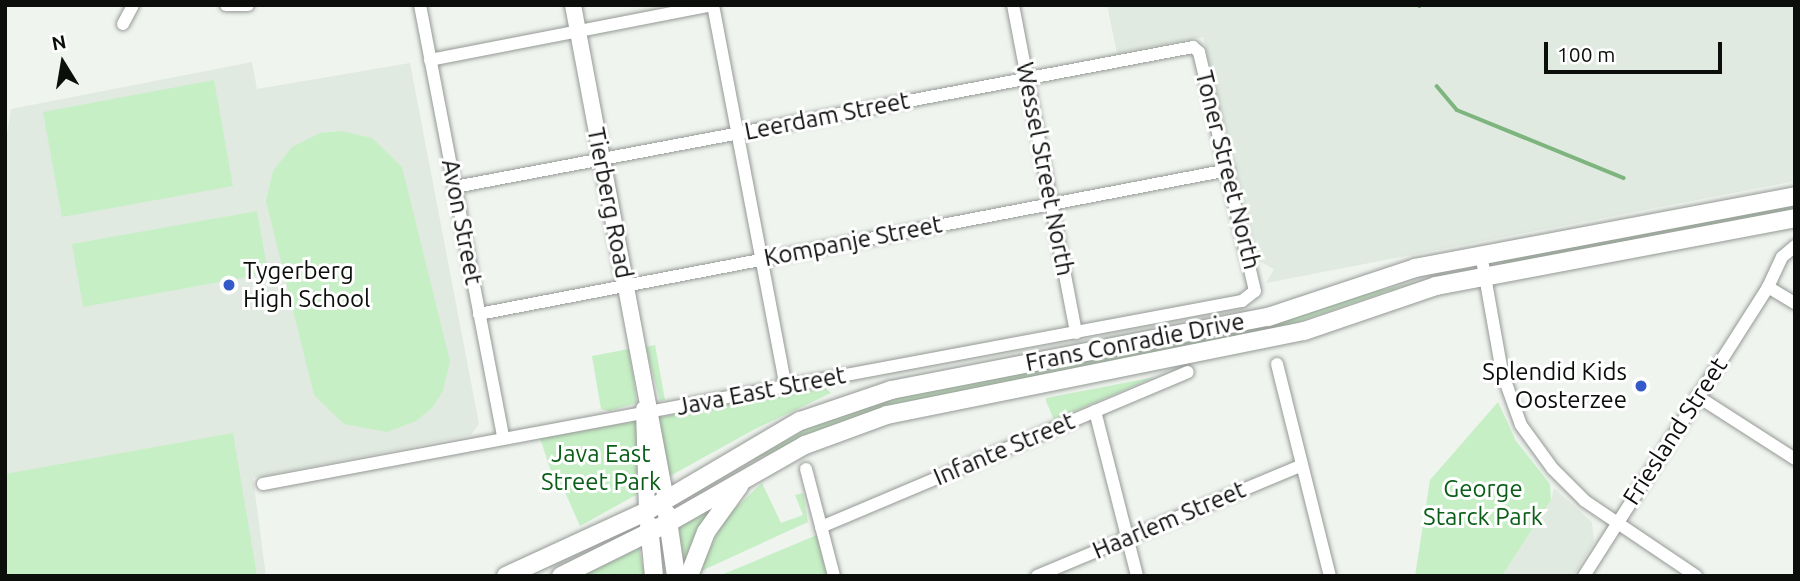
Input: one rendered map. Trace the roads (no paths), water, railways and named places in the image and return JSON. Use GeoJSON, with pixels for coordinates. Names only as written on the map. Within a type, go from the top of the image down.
{"type":"FeatureCollection","features":[{"type":"Feature","properties":{"kind":"main road","name":"Frans Conradie Drive"},"geometry":{"type":"LineString","coordinates":[[506,576],[647,511],[800,421],[880,393],[1268,317],[1415,268],[1795,196]]}},
{"type":"Feature","properties":{"kind":"main road","name":"Frans Conradie Drive"},"geometry":{"type":"LineString","coordinates":[[561,576],[668,523],[805,445],[887,415],[1294,333],[1412,292],[1485,276],[1795,218]]}},
{"type":"Feature","properties":{"kind":"main road"},"geometry":{"type":"LineString","coordinates":[[689,576],[706,532],[745,478]]}},
{"type":"Feature","properties":{"kind":"main road","name":"Tierberg Road"},"geometry":{"type":"LineString","coordinates":[[666,500],[676,576]]}},
{"type":"Feature","properties":{"kind":"main road","name":"Tierberg Road"},"geometry":{"type":"LineString","coordinates":[[647,511],[653,576]]}},
{"type":"Feature","properties":{"kind":"street"},"geometry":{"type":"LineString","coordinates":[[123,24],[133,5]]}},
{"type":"Feature","properties":{"kind":"street"},"geometry":{"type":"LineString","coordinates":[[226,5],[248,5]]}},
{"type":"Feature","properties":{"kind":"street","name":"Avon Street"},"geometry":{"type":"LineString","coordinates":[[420,5],[503,438]]}},
{"type":"Feature","properties":{"kind":"street","name":"Tierberg Road"},"geometry":{"type":"LineString","coordinates":[[573,5],[666,500]]}},
{"type":"Feature","properties":{"kind":"street"},"geometry":{"type":"LineString","coordinates":[[430,60],[713,5],[786,387]]}},
{"type":"Feature","properties":{"kind":"street","name":"Wessel Street North"},"geometry":{"type":"LineString","coordinates":[[1013,5],[1076,333]]}},
{"type":"Feature","properties":{"kind":"street","name":"Leerdam Street"},"geometry":{"type":"LineString","coordinates":[[455,187],[1190,47],[1198,50]]}},
{"type":"Feature","properties":{"kind":"street","name":"Toner Street North"},"geometry":{"type":"LineString","coordinates":[[1198,50],[1255,291]]}},
{"type":"Feature","properties":{"kind":"street","name":"Kompanje Street"},"geometry":{"type":"LineString","coordinates":[[479,314],[1228,170]]}},
{"type":"Feature","properties":{"kind":"street"},"geometry":{"type":"LineString","coordinates":[[1770,282],[1782,257],[1795,246]]}},
{"type":"Feature","properties":{"kind":"street"},"geometry":{"type":"LineString","coordinates":[[1770,282],[1795,252]]}},
{"type":"Feature","properties":{"kind":"street"},"geometry":{"type":"LineString","coordinates":[[1481,254],[1502,372],[1521,425],[1562,481],[1615,524],[1696,576]]}},
{"type":"Feature","properties":{"kind":"street"},"geometry":{"type":"LineString","coordinates":[[1770,282],[1795,303]]}},
{"type":"Feature","properties":{"kind":"street","name":"Friesland Street"},"geometry":{"type":"LineString","coordinates":[[1584,576],[1770,282]]}},
{"type":"Feature","properties":{"kind":"street","name":"Java East Street"},"geometry":{"type":"LineString","coordinates":[[263,484],[647,408],[786,387],[1242,301],[1255,291]]}},
{"type":"Feature","properties":{"kind":"street"},"geometry":{"type":"LineString","coordinates":[[1277,364],[1330,576]]}},
{"type":"Feature","properties":{"kind":"street","name":"Infante Street"},"geometry":{"type":"LineString","coordinates":[[821,527],[1188,372]]}},
{"type":"Feature","properties":{"kind":"street"},"geometry":{"type":"LineString","coordinates":[[1698,396],[1795,459]]}},
{"type":"Feature","properties":{"kind":"street","name":"Tierberg Road"},"geometry":{"type":"LineString","coordinates":[[647,408],[647,511]]}},
{"type":"Feature","properties":{"kind":"street"},"geometry":{"type":"LineString","coordinates":[[1095,411],[1137,576]]}},
{"type":"Feature","properties":{"kind":"street","name":"Haarlem Street"},"geometry":{"type":"LineString","coordinates":[[1037,576],[1302,466]]}},
{"type":"Feature","properties":{"kind":"street"},"geometry":{"type":"LineString","coordinates":[[806,469],[834,576]]}},
{"type":"Feature","properties":{"kind":"waterway"},"geometry":{"type":"LineString","coordinates":[[1437,86],[1457,110],[1624,178]]}},
{"type":"Feature","properties":{"kind":"place","name":"Tygerberg High School"},"geometry":{"type":"Point","coordinates":[229,285]}},
{"type":"Feature","properties":{"kind":"place","name":"Splendid Kids Oosterzee"},"geometry":{"type":"Point","coordinates":[1641,386]}},
{"type":"Feature","properties":{"kind":"park label","name":"Java East Street Park"},"geometry":{"type":"Point","coordinates":[601,468]}},
{"type":"Feature","properties":{"kind":"park label","name":"George Starck Park"},"geometry":{"type":"Point","coordinates":[1483,503]}}]}
